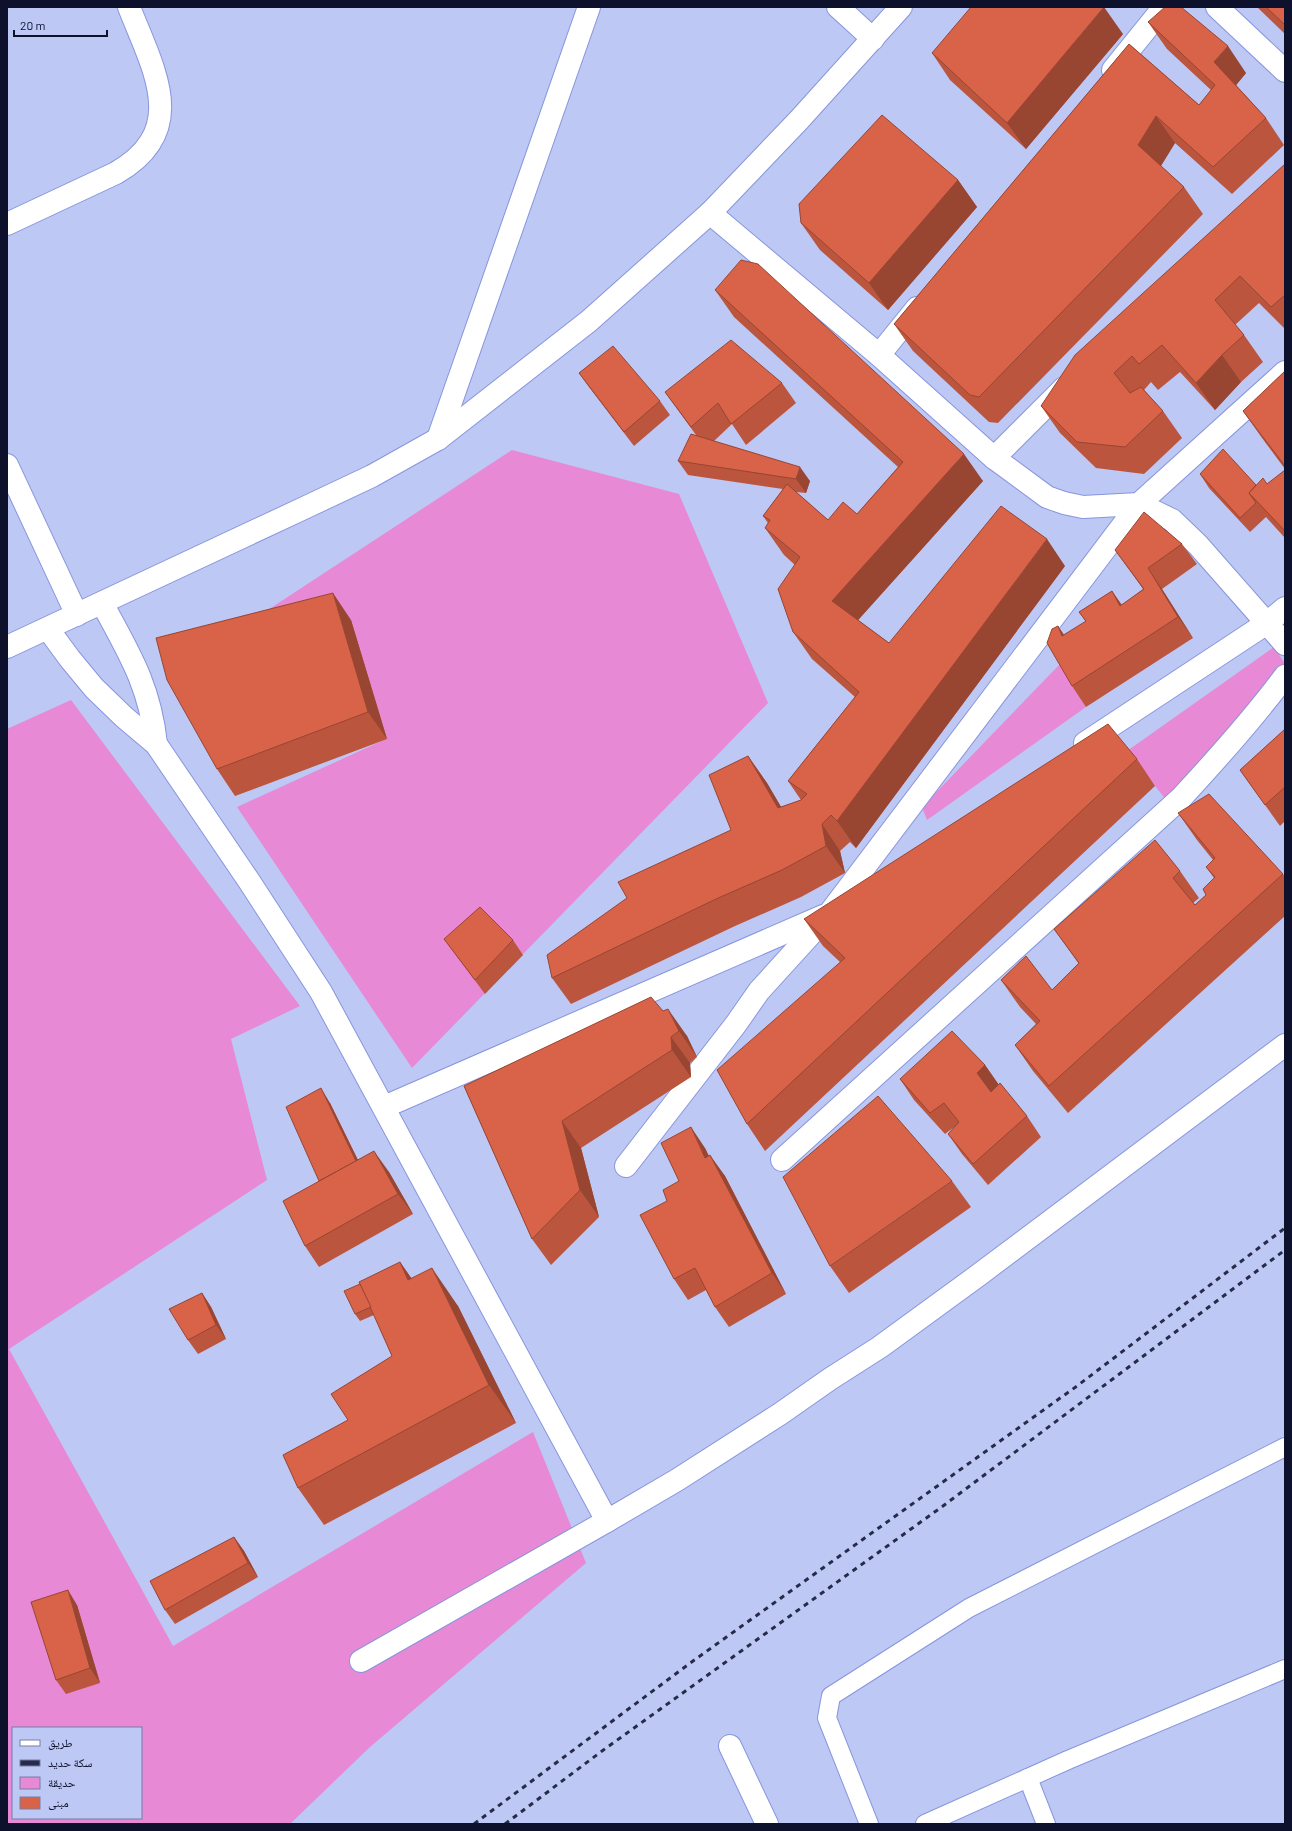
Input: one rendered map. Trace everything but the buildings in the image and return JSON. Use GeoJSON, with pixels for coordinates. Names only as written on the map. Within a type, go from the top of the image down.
{"type":"FeatureCollection","features":[{"type":"Feature","properties":{"kind":"street"},"geometry":{"type":"LineString","coordinates":[[7,224],[116,173],[141,155],[150,143],[157,129],[161,98],[157,82],[129,7]]}},
{"type":"Feature","properties":{"kind":"street"},"geometry":{"type":"LineString","coordinates":[[438,439],[589,7]]}},
{"type":"Feature","properties":{"kind":"street"},"geometry":{"type":"LineString","coordinates":[[838,7],[873,39]]}},
{"type":"Feature","properties":{"kind":"street"},"geometry":{"type":"LineString","coordinates":[[7,648],[372,476],[438,439],[589,321],[710,213],[799,120],[901,7]]}},
{"type":"Feature","properties":{"kind":"street"},"geometry":{"type":"LineString","coordinates":[[1100,86],[1164,7]]}},
{"type":"Feature","properties":{"kind":"street"},"geometry":{"type":"LineString","coordinates":[[1217,7],[1285,71]]}},
{"type":"Feature","properties":{"kind":"street"},"geometry":{"type":"LineString","coordinates":[[710,213],[879,355],[994,458],[1047,497],[1064,503],[1083,507],[1140,504],[1172,520],[1185,532],[1285,644]]}},
{"type":"Feature","properties":{"kind":"street"},"geometry":{"type":"LineString","coordinates":[[879,355],[928,295]]}},
{"type":"Feature","properties":{"kind":"street"},"geometry":{"type":"LineString","coordinates":[[626,1166],[736,1024],[759,991],[829,914],[1140,504],[1285,372]]}},
{"type":"Feature","properties":{"kind":"street"},"geometry":{"type":"LineString","coordinates":[[994,458],[1078,375]]}},
{"type":"Feature","properties":{"kind":"street"},"geometry":{"type":"LineString","coordinates":[[7,465],[77,615]]}},
{"type":"Feature","properties":{"kind":"street"},"geometry":{"type":"LineString","coordinates":[[102,604],[138,670],[153,718],[156,744]]}},
{"type":"Feature","properties":{"kind":"street"},"geometry":{"type":"LineString","coordinates":[[1068,755],[1267,623],[1285,608]]}},
{"type":"Feature","properties":{"kind":"street"},"geometry":{"type":"LineString","coordinates":[[48,629],[70,660],[94,688],[124,717],[156,744],[249,881],[316,986],[384,1107],[607,1521]]}},
{"type":"Feature","properties":{"kind":"street"},"geometry":{"type":"LineString","coordinates":[[782,1160],[1181,798],[1223,753],[1261,708],[1285,676]]}},
{"type":"Feature","properties":{"kind":"street"},"geometry":{"type":"LineString","coordinates":[[384,1107],[829,914],[882,878]]}},
{"type":"Feature","properties":{"kind":"street"},"geometry":{"type":"LineString","coordinates":[[360,1661],[607,1521],[725,1450],[880,1347],[1057,1217],[1285,1045]]}},
{"type":"Feature","properties":{"kind":"street"},"geometry":{"type":"LineString","coordinates":[[730,1746],[767,1824]]}},
{"type":"Feature","properties":{"kind":"lane"},"geometry":{"type":"LineString","coordinates":[[869,1824],[827,1718],[830,1696],[969,1608],[1285,1447]]}},
{"type":"Feature","properties":{"kind":"lane"},"geometry":{"type":"LineString","coordinates":[[925,1824],[1028,1778],[1285,1669]]}},
{"type":"Feature","properties":{"kind":"lane"},"geometry":{"type":"LineString","coordinates":[[1028,1778],[1046,1824]]}},
{"type":"Feature","properties":{"kind":"green space"},"geometry":{"type":"Polygon","coordinates":[[[512,450],[679,494],[768,703],[412,1068],[237,807],[386,739],[216,644],[512,450]]]}},
{"type":"Feature","properties":{"kind":"green space"},"geometry":{"type":"Polygon","coordinates":[[[1274,647],[1285,664],[1167,801],[1127,751],[1274,647]]]}},
{"type":"Feature","properties":{"kind":"green space"},"geometry":{"type":"Polygon","coordinates":[[[1061,663],[1086,707],[927,820],[922,807],[1061,663]]]}},
{"type":"Feature","properties":{"kind":"green space"},"geometry":{"type":"Polygon","coordinates":[[[71,700],[300,1006],[231,1039],[267,1180],[9,1349],[173,1646],[533,1432],[586,1563],[370,1747],[290,1824],[7,1824],[7,729],[71,700]]]}},
{"type":"Feature","properties":{"kind":"railway"},"geometry":{"type":"LineString","coordinates":[[474,1824],[693,1661],[1077,1386],[1285,1228]]}},
{"type":"Feature","properties":{"kind":"railway"},"geometry":{"type":"LineString","coordinates":[[505,1824],[602,1751],[943,1506],[1285,1250]]}}]}
